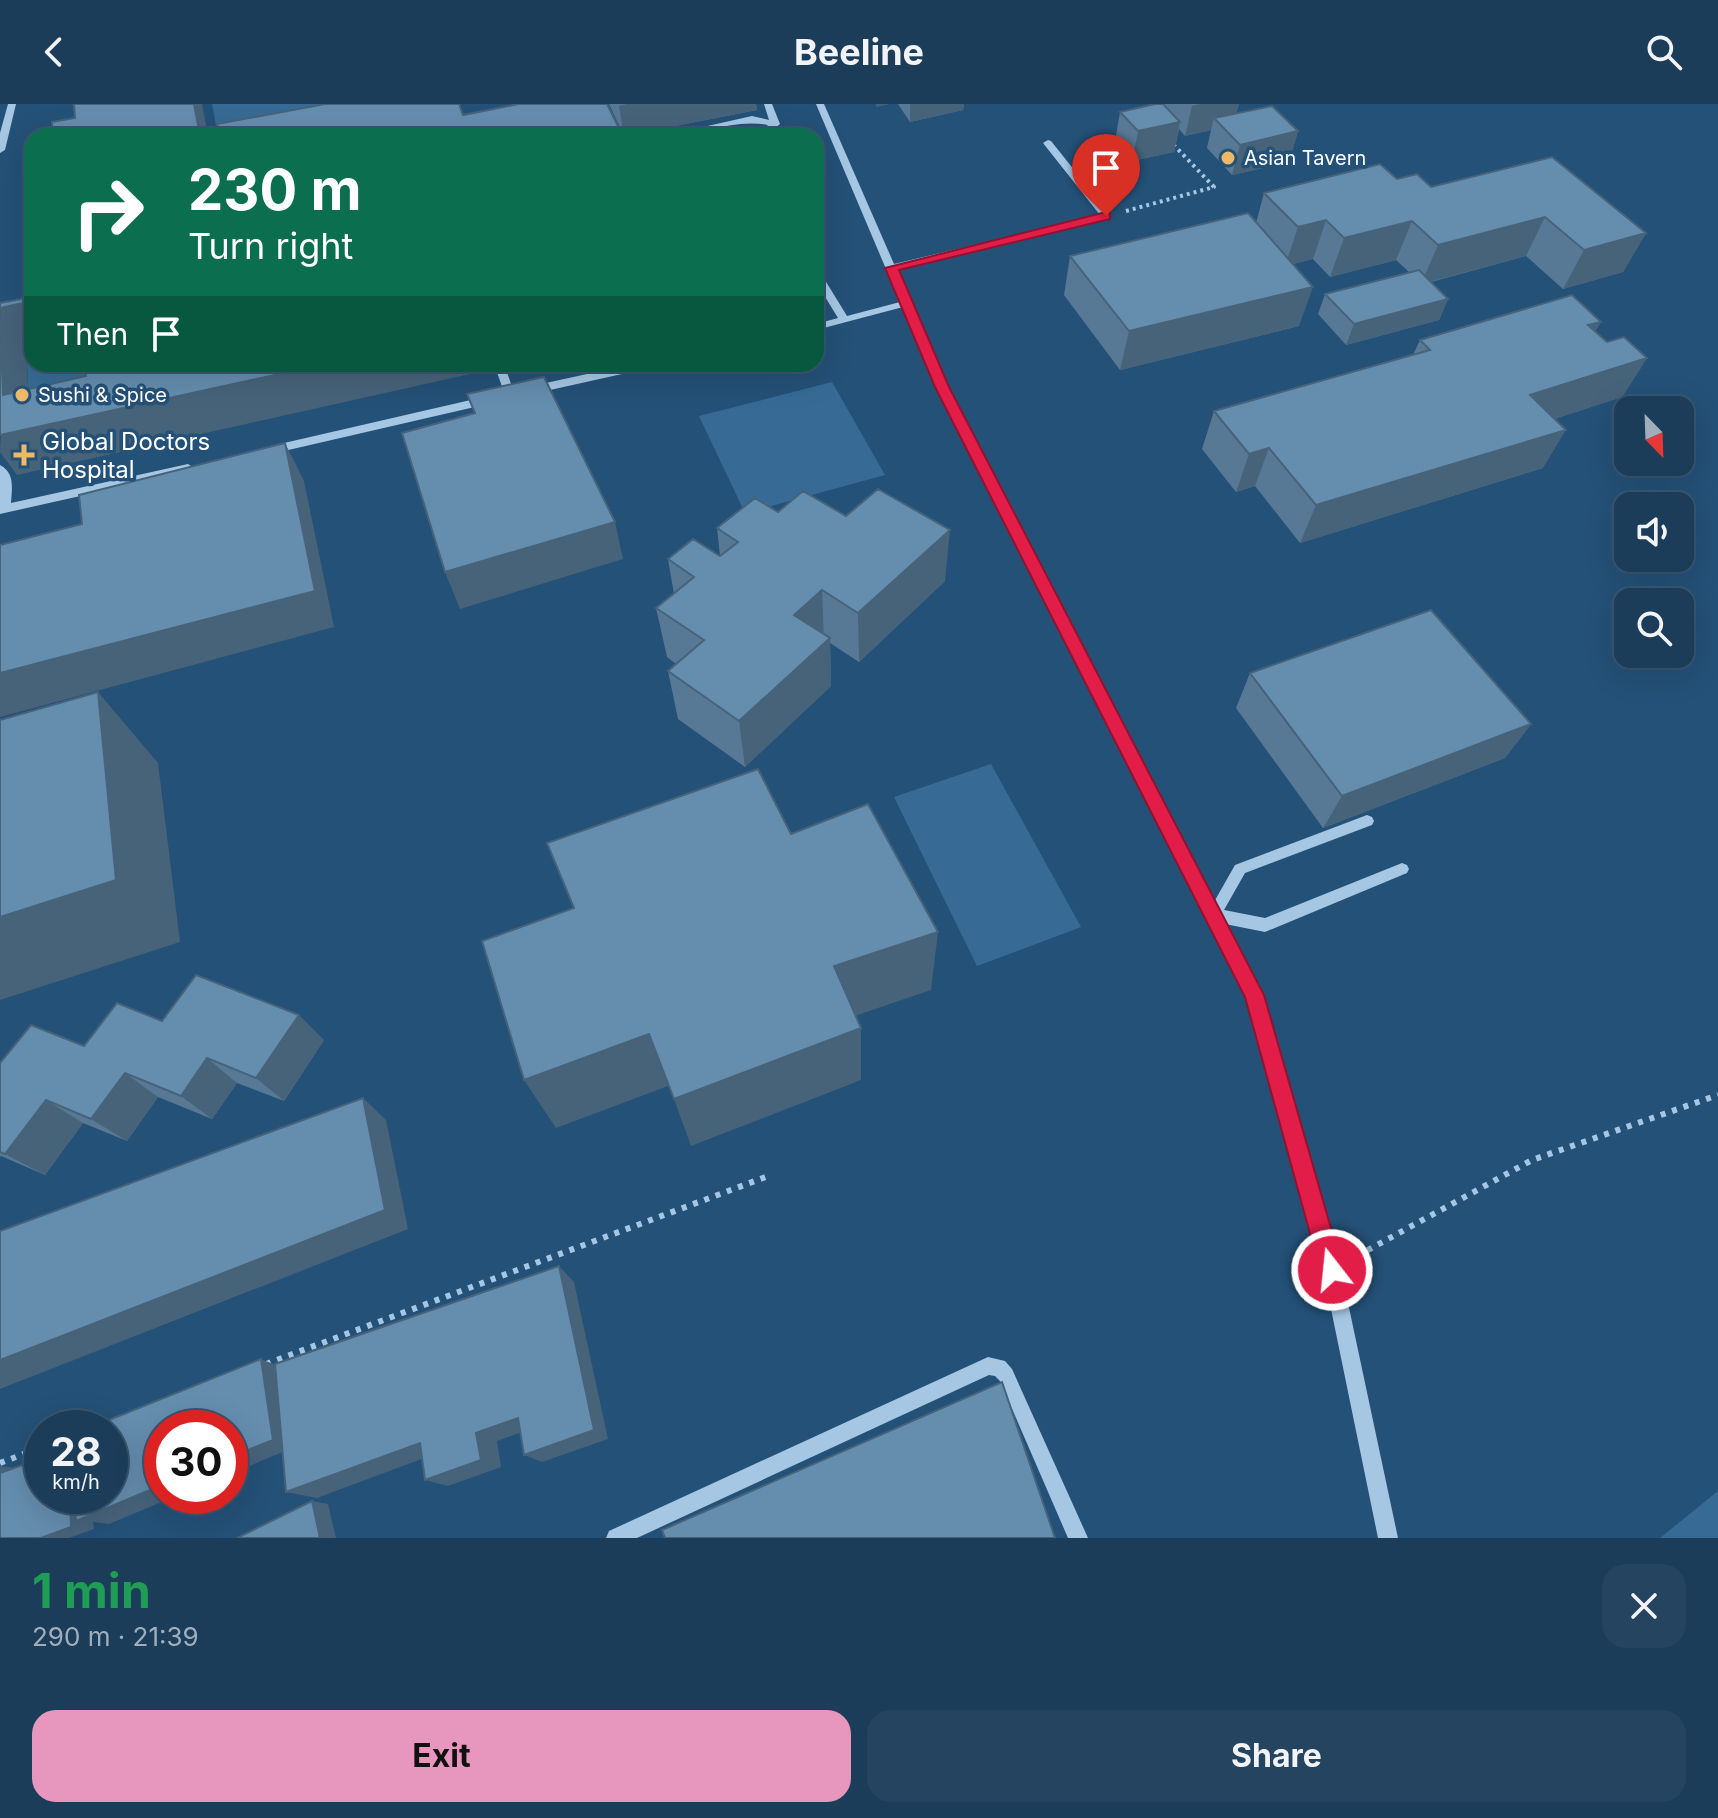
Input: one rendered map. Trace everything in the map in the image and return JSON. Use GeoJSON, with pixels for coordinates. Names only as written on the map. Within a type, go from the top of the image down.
{"type":"FeatureCollection","features":[{"type":"Feature","properties":{"kind":"street"},"geometry":{"type":"LineString","coordinates":[[0,150],[12,104]]}},
{"type":"Feature","properties":{"kind":"street"},"geometry":{"type":"LineString","coordinates":[[768,104],[775,124]]}},
{"type":"Feature","properties":{"kind":"street"},"geometry":{"type":"LineString","coordinates":[[820,104],[942,387],[1154,807],[1254,995],[1332,1270],[1388,1538]]}},
{"type":"Feature","properties":{"kind":"street"},"geometry":{"type":"LineString","coordinates":[[708,128],[752,119],[775,124]]}},
{"type":"Feature","properties":{"kind":"street"},"geometry":{"type":"LineString","coordinates":[[770,128],[775,124]]}},
{"type":"Feature","properties":{"kind":"street"},"geometry":{"type":"LineString","coordinates":[[892,268],[1106,216],[1048,143]]}},
{"type":"Feature","properties":{"kind":"street"},"geometry":{"type":"LineString","coordinates":[[824,287],[844,320]]}},
{"type":"Feature","properties":{"kind":"street"},"geometry":{"type":"LineString","coordinates":[[824,325],[907,303]]}},
{"type":"Feature","properties":{"kind":"street"},"geometry":{"type":"LineString","coordinates":[[502,372],[510,395]]}},
{"type":"Feature","properties":{"kind":"street"},"geometry":{"type":"LineString","coordinates":[[265,451],[613,372]]}},
{"type":"Feature","properties":{"kind":"street"},"geometry":{"type":"LineString","coordinates":[[0,469],[7,479],[3,509],[204,465]]}},
{"type":"Feature","properties":{"kind":"street"},"geometry":{"type":"LineString","coordinates":[[1214,915],[1240,869],[1367,821]]}},
{"type":"Feature","properties":{"kind":"street"},"geometry":{"type":"LineString","coordinates":[[1214,915],[1265,925],[1402,869]]}},
{"type":"Feature","properties":{"kind":"street"},"geometry":{"type":"LineString","coordinates":[[616,1538],[988,1366],[999,1367],[1006,1375],[1078,1538]]}},
{"type":"Feature","properties":{"kind":"path"},"geometry":{"type":"LineString","coordinates":[[1106,216],[1214,187],[1162,132]]}},
{"type":"Feature","properties":{"kind":"path"},"geometry":{"type":"LineString","coordinates":[[1332,1270],[1532,1160],[1718,1095]]}},
{"type":"Feature","properties":{"kind":"path"},"geometry":{"type":"LineString","coordinates":[[256,1367],[771,1175]]}},
{"type":"Feature","properties":{"kind":"path"},"geometry":{"type":"LineString","coordinates":[[0,1463],[24,1454]]}},
{"type":"Feature","properties":{"kind":"shaded area"},"geometry":{"type":"Polygon","coordinates":[[[212,104],[455,104],[331,128],[216,128],[212,104]]]}},
{"type":"Feature","properties":{"kind":"shaded area"},"geometry":{"type":"Polygon","coordinates":[[[27,372],[96,372],[31,433],[27,372]]]}},
{"type":"Feature","properties":{"kind":"shaded area"},"geometry":{"type":"Polygon","coordinates":[[[832,382],[885,475],[745,513],[699,416],[832,382]]]}},
{"type":"Feature","properties":{"kind":"shaded area"},"geometry":{"type":"Polygon","coordinates":[[[991,764],[1081,927],[977,966],[894,797],[991,764]]]}},
{"type":"Feature","properties":{"kind":"shaded area"},"geometry":{"type":"Polygon","coordinates":[[[1718,1491],[1718,1538],[1660,1538],[1718,1491]]]}},
{"type":"Feature","properties":{"kind":"building"},"geometry":{"type":"Polygon","coordinates":[[[74,104],[194,104],[198,128],[52,128],[52,122],[75,118],[74,104]]]}},
{"type":"Feature","properties":{"kind":"building"},"geometry":{"type":"Polygon","coordinates":[[[325,104],[459,104],[463,115],[519,104],[607,104],[619,128],[218,128],[217,124],[325,104]]]}},
{"type":"Feature","properties":{"kind":"building"},"geometry":{"type":"Polygon","coordinates":[[[1163,104],[1180,122],[1138,131],[1120,112],[1163,104]]]}},
{"type":"Feature","properties":{"kind":"building"},"geometry":{"type":"Polygon","coordinates":[[[1272,106],[1298,131],[1240,145],[1214,118],[1272,106]]]}},
{"type":"Feature","properties":{"kind":"building"},"geometry":{"type":"Polygon","coordinates":[[[1552,157],[1646,233],[1584,250],[1545,217],[1438,245],[1412,221],[1344,238],[1326,220],[1298,227],[1264,193],[1380,164],[1397,179],[1417,174],[1431,187],[1552,157]]]}},
{"type":"Feature","properties":{"kind":"building"},"geometry":{"type":"Polygon","coordinates":[[[1248,213],[1313,287],[1129,331],[1070,256],[1248,213]]]}},
{"type":"Feature","properties":{"kind":"building"},"geometry":{"type":"Polygon","coordinates":[[[1419,270],[1448,299],[1354,324],[1325,294],[1419,270]]]}},
{"type":"Feature","properties":{"kind":"building"},"geometry":{"type":"Polygon","coordinates":[[[1572,295],[1601,322],[1588,325],[1607,342],[1624,337],[1647,358],[1530,395],[1566,430],[1316,505],[1269,448],[1249,454],[1214,411],[1430,350],[1420,340],[1572,295]]]}},
{"type":"Feature","properties":{"kind":"building"},"geometry":{"type":"Polygon","coordinates":[[[24,298],[24,303],[0,308],[0,303],[24,298]]]}},
{"type":"Feature","properties":{"kind":"building"},"geometry":{"type":"Polygon","coordinates":[[[0,317],[3,395],[86,376],[85,372],[288,372],[0,435],[0,317]]]}},
{"type":"Feature","properties":{"kind":"building"},"geometry":{"type":"Polygon","coordinates":[[[544,377],[615,522],[445,572],[402,433],[475,413],[467,394],[544,377]]]}},
{"type":"Feature","properties":{"kind":"building"},"geometry":{"type":"Polygon","coordinates":[[[285,443],[315,591],[0,673],[0,545],[82,524],[79,495],[285,443]]]}},
{"type":"Feature","properties":{"kind":"building"},"geometry":{"type":"Polygon","coordinates":[[[878,489],[950,530],[858,613],[822,590],[794,615],[830,638],[739,721],[668,671],[704,640],[656,608],[694,577],[668,559],[693,539],[720,556],[738,542],[717,528],[755,498],[778,512],[803,491],[846,516],[878,489]]]}},
{"type":"Feature","properties":{"kind":"building"},"geometry":{"type":"Polygon","coordinates":[[[1431,610],[1531,724],[1342,796],[1250,673],[1431,610]]]}},
{"type":"Feature","properties":{"kind":"building"},"geometry":{"type":"Polygon","coordinates":[[[98,692],[116,880],[0,917],[0,720],[98,692]]]}},
{"type":"Feature","properties":{"kind":"building"},"geometry":{"type":"Polygon","coordinates":[[[758,769],[791,834],[868,804],[938,932],[834,966],[861,1028],[674,1099],[649,1034],[524,1080],[482,941],[574,908],[547,843],[758,769]]]}},
{"type":"Feature","properties":{"kind":"building"},"geometry":{"type":"Polygon","coordinates":[[[196,975],[299,1015],[256,1078],[207,1058],[181,1096],[125,1073],[91,1119],[46,1100],[5,1154],[0,1152],[0,1063],[31,1025],[84,1046],[117,1003],[162,1021],[196,975]]]}},
{"type":"Feature","properties":{"kind":"building"},"geometry":{"type":"Polygon","coordinates":[[[363,1098],[385,1210],[0,1360],[0,1231],[363,1098]]]}},
{"type":"Feature","properties":{"kind":"building"},"geometry":{"type":"Polygon","coordinates":[[[559,1266],[594,1430],[524,1455],[518,1418],[476,1433],[481,1460],[425,1480],[420,1443],[286,1492],[275,1364],[559,1266]]]}},
{"type":"Feature","properties":{"kind":"building"},"geometry":{"type":"Polygon","coordinates":[[[261,1359],[273,1440],[248,1450],[248,1410],[144,1410],[144,1493],[128,1499],[128,1412],[261,1359]]]}},
{"type":"Feature","properties":{"kind":"building"},"geometry":{"type":"Polygon","coordinates":[[[1002,1382],[1055,1538],[665,1538],[662,1530],[1002,1382]]]}},
{"type":"Feature","properties":{"kind":"building"},"geometry":{"type":"Polygon","coordinates":[[[24,1464],[24,1514],[71,1514],[71,1527],[41,1538],[0,1538],[0,1473],[24,1464]]]}},
{"type":"Feature","properties":{"kind":"building"},"geometry":{"type":"Polygon","coordinates":[[[312,1501],[320,1538],[237,1538],[312,1501]]]}},
{"type":"Feature","properties":{"kind":"building"},"geometry":{"type":"Polygon","coordinates":[[[75,1514],[93,1514],[76,1521],[75,1514]]]}},
{"type":"Feature","properties":{"kind":"place","name":"Asian Tavern"},"geometry":{"type":"Point","coordinates":[1228,158]}},
{"type":"Feature","properties":{"kind":"place","name":"Sushi & Spice"},"geometry":{"type":"Point","coordinates":[22,395]}},
{"type":"Feature","properties":{"kind":"place","name":"Global Doctors Hospital"},"geometry":{"type":"Point","coordinates":[24,455]}},
{"type":"Feature","properties":{"kind":"route"},"geometry":{"type":"LineString","coordinates":[[1106,216],[892,268],[942,387],[1083,660],[1154,807],[1254,995],[1332,1270]]}}]}
